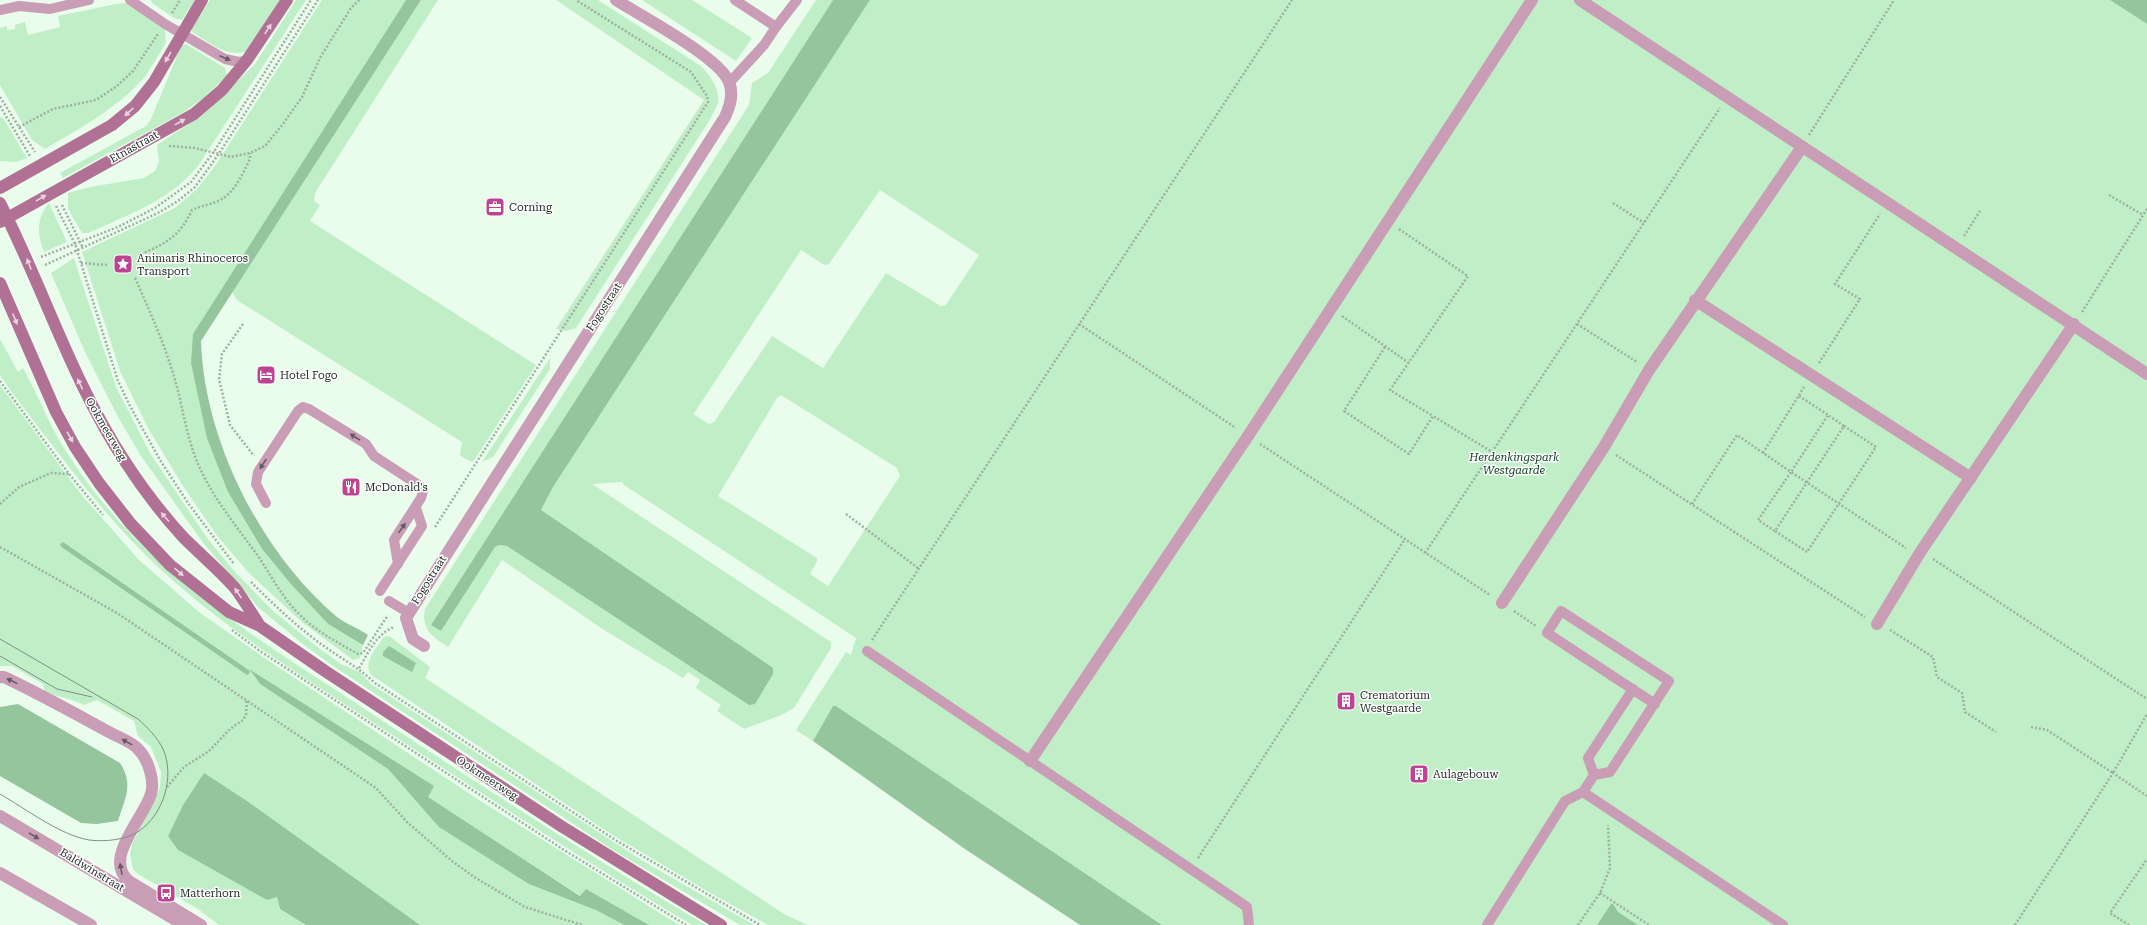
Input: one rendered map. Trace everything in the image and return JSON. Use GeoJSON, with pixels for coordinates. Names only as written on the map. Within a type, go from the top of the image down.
{"type":"FeatureCollection","features":[{"type":"Feature","properties":{"kind":"main road"},"geometry":{"type":"LineString","coordinates":[[0,188],[123,117],[135,106],[150,88],[202,0]]}},
{"type":"Feature","properties":{"kind":"main road","name":"Etnastraat"},"geometry":{"type":"LineString","coordinates":[[4,220],[194,114],[222,90],[247,60],[287,0]]}},
{"type":"Feature","properties":{"kind":"main road","name":"Ookmeerweg"},"geometry":{"type":"LineString","coordinates":[[0,202],[4,220],[32,271],[80,384],[125,463],[153,503],[182,536],[235,588],[260,626]]}},
{"type":"Feature","properties":{"kind":"main road","name":"Ookmeerweg"},"geometry":{"type":"LineString","coordinates":[[0,283],[56,412],[99,483],[131,524],[170,565],[229,612],[260,626],[325,672],[561,826],[720,924]]}},
{"type":"Feature","properties":{"kind":"street"},"geometry":{"type":"LineString","coordinates":[[616,0],[702,54],[719,68],[730,82]]}},
{"type":"Feature","properties":{"kind":"street"},"geometry":{"type":"LineString","coordinates":[[1030,761],[1331,308],[1532,0]]}},
{"type":"Feature","properties":{"kind":"street"},"geometry":{"type":"LineString","coordinates":[[1580,0],[1887,203],[2074,324],[2147,374]]}},
{"type":"Feature","properties":{"kind":"street","name":"Fogostraat"},"geometry":{"type":"LineString","coordinates":[[408,617],[725,117],[732,100],[730,82]]}},
{"type":"Feature","properties":{"kind":"street"},"geometry":{"type":"LineString","coordinates":[[1502,603],[1604,446],[1649,370],[1695,300],[1802,147]]}},
{"type":"Feature","properties":{"kind":"street"},"geometry":{"type":"LineString","coordinates":[[1695,300],[1971,478]]}},
{"type":"Feature","properties":{"kind":"street"},"geometry":{"type":"LineString","coordinates":[[1877,624],[1920,553],[2074,324]]}},
{"type":"Feature","properties":{"kind":"street"},"geometry":{"type":"LineString","coordinates":[[408,617],[413,639],[424,646]]}},
{"type":"Feature","properties":{"kind":"street"},"geometry":{"type":"LineString","coordinates":[[0,677],[4,677],[38,693],[138,748],[151,771],[151,794],[122,851],[120,870],[122,875],[130,881],[201,925]]}},
{"type":"Feature","properties":{"kind":"street","name":"Baldwinstraat"},"geometry":{"type":"LineString","coordinates":[[0,816],[184,925]]}},
{"type":"Feature","properties":{"kind":"street"},"geometry":{"type":"LineString","coordinates":[[0,873],[88,924]]}},
{"type":"Feature","properties":{"kind":"lane"},"geometry":{"type":"LineString","coordinates":[[0,10],[19,6],[50,9],[70,3],[88,0]]}},
{"type":"Feature","properties":{"kind":"lane"},"geometry":{"type":"LineString","coordinates":[[130,0],[181,34],[225,59],[239,62],[247,60]]}},
{"type":"Feature","properties":{"kind":"lane"},"geometry":{"type":"LineString","coordinates":[[735,0],[776,27]]}},
{"type":"Feature","properties":{"kind":"lane"},"geometry":{"type":"LineString","coordinates":[[730,82],[764,45],[797,0]]}},
{"type":"Feature","properties":{"kind":"lane"},"geometry":{"type":"LineString","coordinates":[[266,503],[256,484],[256,478],[298,411],[303,407],[309,409],[366,444],[374,456],[420,486],[423,491],[416,508],[394,540],[398,564]]}},
{"type":"Feature","properties":{"kind":"lane"},"geometry":{"type":"LineString","coordinates":[[380,591],[422,526],[416,508]]}},
{"type":"Feature","properties":{"kind":"lane"},"geometry":{"type":"LineString","coordinates":[[389,601],[408,617]]}},
{"type":"Feature","properties":{"kind":"lane"},"geometry":{"type":"LineString","coordinates":[[1487,925],[1565,801],[1583,792],[1594,775],[1610,772],[1655,704],[1669,682],[1561,611],[1547,633],[1655,704]]}},
{"type":"Feature","properties":{"kind":"lane"},"geometry":{"type":"LineString","coordinates":[[867,651],[1247,907],[1248,925]]}},
{"type":"Feature","properties":{"kind":"lane"},"geometry":{"type":"LineString","coordinates":[[1594,775],[1588,758],[1633,689]]}},
{"type":"Feature","properties":{"kind":"lane"},"geometry":{"type":"LineString","coordinates":[[1583,792],[1783,925]]}},
{"type":"Feature","properties":{"kind":"path"},"geometry":{"type":"LineString","coordinates":[[239,569],[188,503],[160,460],[130,406],[118,381],[76,244],[118,227],[174,196],[191,182],[213,153],[311,0]]}},
{"type":"Feature","properties":{"kind":"path"},"geometry":{"type":"LineString","coordinates":[[32,271],[158,213],[178,201],[195,187],[218,155],[318,0]]}},
{"type":"Feature","properties":{"kind":"path"},"geometry":{"type":"LineString","coordinates":[[163,145],[195,148],[218,155],[231,157],[250,153],[265,146],[284,124],[302,97],[322,56],[351,8],[359,0]]}},
{"type":"Feature","properties":{"kind":"path"},"geometry":{"type":"LineString","coordinates":[[434,530],[708,102],[706,96],[691,72],[576,0]]}},
{"type":"Feature","properties":{"kind":"path"},"geometry":{"type":"LineString","coordinates":[[867,651],[876,632],[1292,0]]}},
{"type":"Feature","properties":{"kind":"path"},"geometry":{"type":"LineString","coordinates":[[1802,147],[1894,0]]}},
{"type":"Feature","properties":{"kind":"path"},"geometry":{"type":"LineString","coordinates":[[19,127],[53,109],[96,100],[117,86],[133,70],[165,24]]}},
{"type":"Feature","properties":{"kind":"path"},"geometry":{"type":"LineString","coordinates":[[1547,633],[1425,553],[1727,98]]}},
{"type":"Feature","properties":{"kind":"path"},"geometry":{"type":"LineString","coordinates":[[141,254],[171,240],[188,219],[192,210],[203,204],[216,202],[231,192],[250,159],[250,153]]}},
{"type":"Feature","properties":{"kind":"path"},"geometry":{"type":"LineString","coordinates":[[2109,195],[2143,215]]}},
{"type":"Feature","properties":{"kind":"path"},"geometry":{"type":"LineString","coordinates":[[1614,203],[1644,223]]}},
{"type":"Feature","properties":{"kind":"path"},"geometry":{"type":"LineString","coordinates":[[1763,453],[1860,299],[1835,284],[1887,203]]}},
{"type":"Feature","properties":{"kind":"path"},"geometry":{"type":"LineString","coordinates":[[2074,324],[2147,209]]}},
{"type":"Feature","properties":{"kind":"path"},"geometry":{"type":"LineString","coordinates":[[1956,248],[1980,211]]}},
{"type":"Feature","properties":{"kind":"path"},"geometry":{"type":"LineString","coordinates":[[1388,221],[1468,276],[1390,390],[1492,452]]}},
{"type":"Feature","properties":{"kind":"path"},"geometry":{"type":"LineString","coordinates":[[81,263],[107,265]]}},
{"type":"Feature","properties":{"kind":"path"},"geometry":{"type":"LineString","coordinates":[[135,278],[158,328],[179,394],[186,430],[197,461],[212,491],[234,527],[259,558],[285,597],[298,613],[322,633],[358,654],[363,653],[386,618],[388,614],[389,601]]}},
{"type":"Feature","properties":{"kind":"path"},"geometry":{"type":"LineString","coordinates":[[1331,308],[1409,363]]}},
{"type":"Feature","properties":{"kind":"path"},"geometry":{"type":"LineString","coordinates":[[243,324],[222,354],[219,379],[230,425],[258,461],[263,465]]}},
{"type":"Feature","properties":{"kind":"path"},"geometry":{"type":"LineString","coordinates":[[1577,324],[1649,370]]}},
{"type":"Feature","properties":{"kind":"path"},"geometry":{"type":"LineString","coordinates":[[1386,346],[1344,411],[1409,454],[1433,416]]}},
{"type":"Feature","properties":{"kind":"path"},"geometry":{"type":"LineString","coordinates":[[1799,396],[1828,415],[1876,447],[1807,552],[1758,520],[1828,415]]}},
{"type":"Feature","properties":{"kind":"path"},"geometry":{"type":"LineString","coordinates":[[1775,531],[1844,426]]}},
{"type":"Feature","properties":{"kind":"path"},"geometry":{"type":"LineString","coordinates":[[1692,504],[1737,436],[1839,504],[1920,553],[2147,699]]}},
{"type":"Feature","properties":{"kind":"path"},"geometry":{"type":"LineString","coordinates":[[1604,446],[1877,624],[1892,631],[1933,657],[1937,677],[1962,693],[1965,712],[1996,732]]}},
{"type":"Feature","properties":{"kind":"path"},"geometry":{"type":"LineString","coordinates":[[0,504],[19,487],[50,473],[69,474]]}},
{"type":"Feature","properties":{"kind":"path"},"geometry":{"type":"LineString","coordinates":[[846,514],[918,568]]}},
{"type":"Feature","properties":{"kind":"path"},"geometry":{"type":"LineString","coordinates":[[1191,869],[1405,539]]}},
{"type":"Feature","properties":{"kind":"path"},"geometry":{"type":"LineString","coordinates":[[0,547],[117,613],[376,788],[407,822],[452,861],[474,877],[525,907],[582,925]]}},
{"type":"Feature","properties":{"kind":"path"},"geometry":{"type":"LineString","coordinates":[[249,581],[283,614],[345,661],[359,668],[375,682],[617,841],[760,925]]}},
{"type":"Feature","properties":{"kind":"path"},"geometry":{"type":"LineString","coordinates":[[359,668],[377,639],[384,631],[408,617]]}},
{"type":"Feature","properties":{"kind":"path"},"geometry":{"type":"LineString","coordinates":[[167,787],[184,768],[209,750],[230,729],[243,720],[246,715],[247,700]]}},
{"type":"Feature","properties":{"kind":"path"},"geometry":{"type":"LineString","coordinates":[[2015,925],[2113,773],[2147,714]]}},
{"type":"Feature","properties":{"kind":"path"},"geometry":{"type":"LineString","coordinates":[[2030,727],[2047,730],[2147,796]]}},
{"type":"Feature","properties":{"kind":"path"},"geometry":{"type":"LineString","coordinates":[[1578,925],[1600,893],[1610,868],[1608,809]]}},
{"type":"Feature","properties":{"kind":"path"},"geometry":{"type":"LineString","coordinates":[[2129,925],[2110,913],[2147,859]]}},
{"type":"Feature","properties":{"kind":"path"},"geometry":{"type":"LineString","coordinates":[[1600,893],[1649,925]]}},
{"type":"Feature","properties":{"kind":"green space"},"geometry":{"type":"Polygon","coordinates":[[[151,0],[195,0],[182,20],[174,18],[152,3],[151,0]]]}},
{"type":"Feature","properties":{"kind":"green space"},"geometry":{"type":"Polygon","coordinates":[[[210,0],[280,0],[245,52],[238,53],[224,51],[217,48],[192,32],[192,28],[210,0]]]}},
{"type":"Feature","properties":{"kind":"green space"},"geometry":{"type":"Polygon","coordinates":[[[296,0],[306,0],[198,166],[187,178],[174,189],[147,206],[88,233],[82,233],[68,209],[68,193],[90,187],[144,178],[155,171],[159,162],[157,145],[205,113],[255,64],[296,0]]]}},
{"type":"Feature","properties":{"kind":"green space"},"geometry":{"type":"Polygon","coordinates":[[[322,0],[406,0],[193,335],[228,492],[262,549],[290,583],[328,624],[363,645],[360,658],[353,660],[303,623],[249,573],[218,537],[183,486],[148,428],[120,371],[82,252],[175,208],[197,189],[215,166],[322,0]]]}},
{"type":"Feature","properties":{"kind":"green space"},"geometry":{"type":"Polygon","coordinates":[[[421,0],[438,0],[315,193],[314,201],[320,205],[310,221],[536,365],[473,462],[460,455],[462,442],[237,300],[232,292],[421,0]]]}},
{"type":"Feature","properties":{"kind":"green space"},"geometry":{"type":"Polygon","coordinates":[[[556,0],[598,0],[701,66],[714,83],[718,93],[718,103],[711,118],[576,328],[567,331],[556,329],[704,100],[556,0]]]}},
{"type":"Feature","properties":{"kind":"green space"},"geometry":{"type":"Polygon","coordinates":[[[642,0],[692,0],[752,38],[736,61],[642,0]]]}},
{"type":"Feature","properties":{"kind":"green space","name":"Herdenkingspark Westgaarde"},"geometry":{"type":"Polygon","coordinates":[[[816,0],[833,0],[431,625],[441,631],[495,547],[500,545],[507,546],[749,705],[541,510],[553,487],[870,0],[2110,0],[2147,24],[2147,925],[1162,925],[836,706],[833,706],[813,741],[796,730],[846,652],[851,655],[856,638],[624,485],[622,482],[592,484],[831,642],[831,648],[794,708],[779,716],[744,729],[717,711],[721,705],[696,688],[700,680],[688,672],[683,678],[601,628],[502,560],[448,647],[429,632],[425,622],[425,609],[749,105],[752,83],[768,73],[816,0]],[[880,190],[829,264],[824,265],[801,250],[693,414],[709,424],[714,422],[772,336],[823,368],[886,273],[941,306],[945,306],[979,255],[880,190]],[[781,395],[777,398],[718,496],[817,558],[817,561],[810,574],[828,586],[900,476],[897,468],[781,395]]]}},
{"type":"Feature","properties":{"kind":"green space"},"geometry":{"type":"Polygon","coordinates":[[[128,3],[165,30],[166,42],[164,46],[146,75],[125,97],[99,116],[45,149],[32,140],[0,85],[0,28],[7,26],[7,30],[15,29],[15,25],[25,22],[28,35],[60,27],[58,16],[116,4],[128,3]]]}},
{"type":"Feature","properties":{"kind":"green space"},"geometry":{"type":"Polygon","coordinates":[[[186,44],[225,68],[227,76],[202,99],[182,113],[63,178],[60,173],[146,126],[151,119],[181,46],[186,44]]]}},
{"type":"Feature","properties":{"kind":"green space"},"geometry":{"type":"Polygon","coordinates":[[[0,117],[3,118],[27,158],[16,162],[0,161],[0,117]]]}},
{"type":"Feature","properties":{"kind":"green space"},"geometry":{"type":"Polygon","coordinates":[[[49,203],[67,242],[44,252],[40,239],[39,227],[42,215],[49,203]]]}},
{"type":"Feature","properties":{"kind":"green space"},"geometry":{"type":"Polygon","coordinates":[[[74,258],[116,387],[150,453],[207,538],[235,572],[272,610],[316,646],[341,664],[360,672],[371,684],[643,861],[754,925],[740,925],[613,850],[336,668],[304,645],[259,608],[204,544],[141,456],[118,417],[85,352],[51,273],[74,258]]]}},
{"type":"Feature","properties":{"kind":"green space"},"geometry":{"type":"Polygon","coordinates":[[[0,339],[18,372],[23,368],[53,429],[83,476],[118,520],[173,574],[202,598],[264,643],[532,818],[706,925],[692,925],[538,830],[270,655],[241,635],[185,591],[138,548],[118,527],[99,505],[10,390],[0,375],[0,339]]]}},
{"type":"Feature","properties":{"kind":"green space"},"geometry":{"type":"Polygon","coordinates":[[[550,358],[550,369],[493,457],[482,462],[550,358]]]}},
{"type":"Feature","properties":{"kind":"green space"},"geometry":{"type":"Polygon","coordinates":[[[0,385],[80,493],[139,560],[199,612],[269,661],[479,800],[679,925],[649,925],[586,889],[581,896],[427,797],[433,787],[250,671],[260,684],[388,769],[406,790],[596,910],[624,925],[420,925],[204,774],[183,805],[168,836],[178,850],[267,899],[277,897],[280,909],[306,925],[219,925],[198,909],[138,874],[133,869],[130,854],[132,844],[153,805],[160,787],[161,772],[151,747],[138,736],[134,721],[97,700],[84,705],[45,691],[43,684],[12,666],[0,666],[0,385]]]}},
{"type":"Feature","properties":{"kind":"green space"},"geometry":{"type":"Polygon","coordinates":[[[389,636],[430,667],[425,678],[784,914],[808,925],[768,925],[714,895],[614,836],[371,675],[368,665],[369,660],[374,650],[384,637],[389,636]]]}},
{"type":"Feature","properties":{"kind":"shaded area"},"geometry":{"type":"Polygon","coordinates":[[[406,0],[421,0],[201,341],[205,379],[213,417],[225,455],[261,528],[284,561],[309,591],[337,617],[368,635],[363,645],[328,624],[290,583],[262,549],[228,492],[207,438],[191,363],[193,334],[406,0]]]}},
{"type":"Feature","properties":{"kind":"shaded area"},"geometry":{"type":"Polygon","coordinates":[[[833,0],[870,0],[553,487],[541,510],[773,668],[773,674],[755,704],[749,705],[507,546],[500,545],[495,547],[441,631],[431,625],[833,0]]]}},
{"type":"Feature","properties":{"kind":"shaded area"},"geometry":{"type":"Polygon","coordinates":[[[2110,0],[2147,0],[2147,24],[2110,0]]]}},
{"type":"Feature","properties":{"kind":"shaded area"},"geometry":{"type":"Polygon","coordinates":[[[389,646],[416,663],[412,672],[383,656],[383,652],[389,646]]]}},
{"type":"Feature","properties":{"kind":"shaded area"},"geometry":{"type":"Polygon","coordinates":[[[249,669],[434,786],[428,797],[580,896],[586,889],[649,925],[624,925],[596,910],[529,884],[439,827],[388,769],[260,684],[249,669]]]}},
{"type":"Feature","properties":{"kind":"shaded area"},"geometry":{"type":"Polygon","coordinates":[[[18,704],[120,763],[127,778],[127,792],[118,821],[97,824],[81,823],[0,776],[0,707],[18,704]]]}},
{"type":"Feature","properties":{"kind":"shaded area"},"geometry":{"type":"Polygon","coordinates":[[[833,706],[836,706],[1162,925],[1080,925],[965,849],[813,741],[833,706]]]}},
{"type":"Feature","properties":{"kind":"shaded area"},"geometry":{"type":"Polygon","coordinates":[[[204,773],[247,801],[420,925],[306,925],[280,909],[277,897],[267,900],[178,850],[168,836],[183,805],[204,773]]]}},
{"type":"Feature","properties":{"kind":"shaded area"},"geometry":{"type":"Polygon","coordinates":[[[1611,904],[1613,904],[1618,912],[1638,925],[1597,925],[1611,904]]]}},
{"type":"Feature","properties":{"kind":"waterway"},"geometry":{"type":"LineString","coordinates":[[63,545],[247,672]]}},
{"type":"Feature","properties":{"kind":"tram line"},"geometry":{"type":"LineString","coordinates":[[0,639],[138,719],[152,733],[161,745],[168,771],[165,794],[155,815],[148,824],[139,831],[115,840],[89,840],[67,833],[43,821],[0,794]]}},
{"type":"Feature","properties":{"kind":"tram line"},"geometry":{"type":"LineString","coordinates":[[0,656],[57,689],[92,697]]}},
{"type":"Feature","properties":{"kind":"place","name":"Corning"},"geometry":{"type":"Point","coordinates":[495,207]}},
{"type":"Feature","properties":{"kind":"place","name":"Animaris Rhinoceros Transport"},"geometry":{"type":"Point","coordinates":[123,264]}},
{"type":"Feature","properties":{"kind":"place","name":"Hotel Fogo"},"geometry":{"type":"Point","coordinates":[266,375]}},
{"type":"Feature","properties":{"kind":"place","name":"McDonald's"},"geometry":{"type":"Point","coordinates":[351,487]}},
{"type":"Feature","properties":{"kind":"place","name":"Crematorium Westgaarde"},"geometry":{"type":"Point","coordinates":[1346,701]}},
{"type":"Feature","properties":{"kind":"place","name":"Aulagebouw"},"geometry":{"type":"Point","coordinates":[1419,774]}},
{"type":"Feature","properties":{"kind":"place","name":"Matterhorn"},"geometry":{"type":"Point","coordinates":[166,893]}}]}
